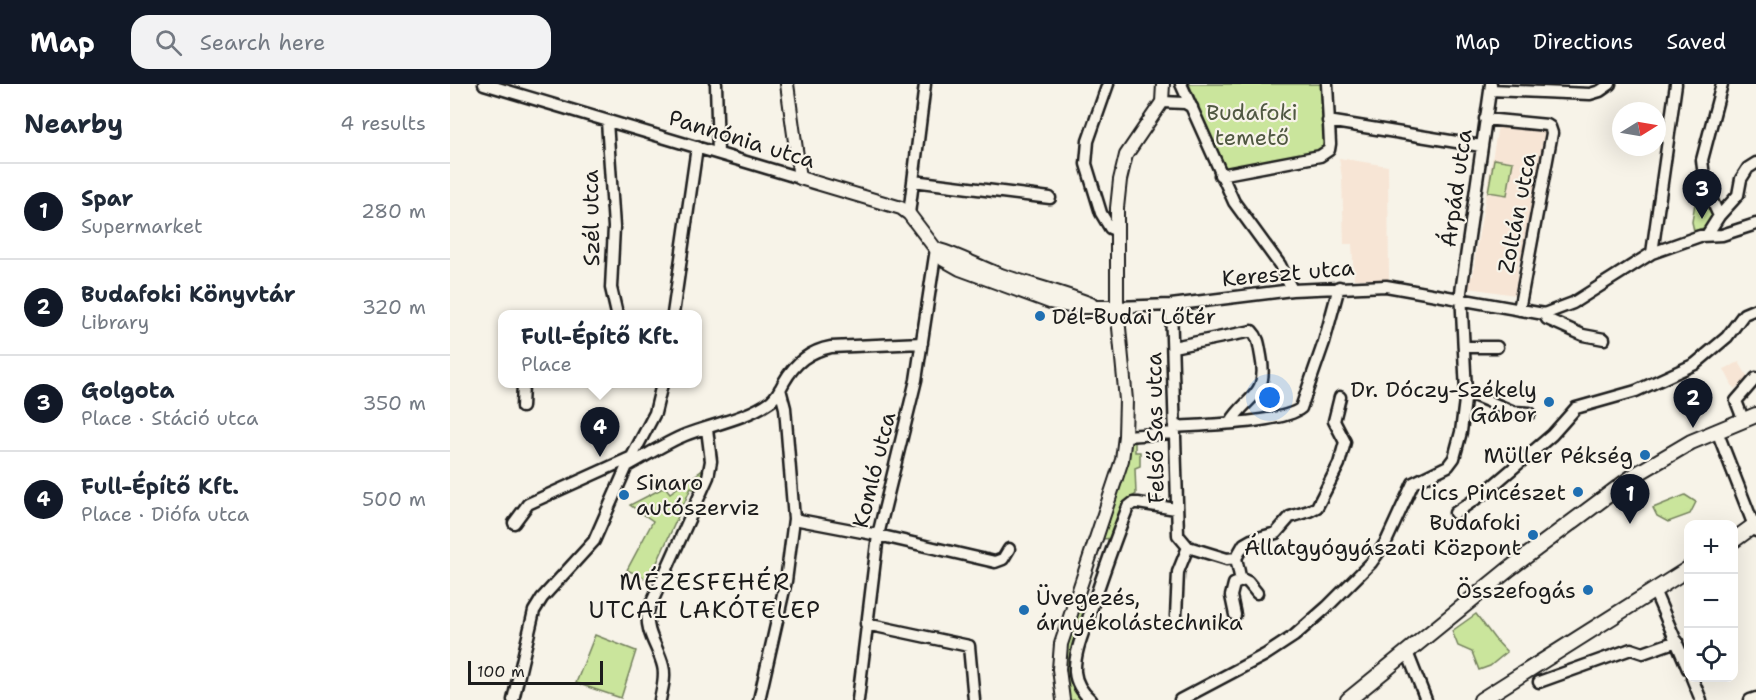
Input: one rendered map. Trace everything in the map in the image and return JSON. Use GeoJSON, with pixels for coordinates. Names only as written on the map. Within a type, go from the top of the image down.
{"type":"FeatureCollection","features":[{"type":"Feature","properties":{"kind":"main road"},"geometry":{"type":"LineString","coordinates":[[1348,700],[1509,569],[1635,475],[1681,447],[1749,417]]}},
{"type":"Feature","properties":{"kind":"main road"},"geometry":{"type":"LineString","coordinates":[[1738,538],[1755,527]]}},
{"type":"Feature","properties":{"kind":"main road"},"geometry":{"type":"LineString","coordinates":[[1481,700],[1684,572]]}},
{"type":"Feature","properties":{"kind":"street","name":"Pannónia utca"},"geometry":{"type":"LineString","coordinates":[[484,84],[901,208],[909,214],[936,249]]}},
{"type":"Feature","properties":{"kind":"street"},"geometry":{"type":"LineString","coordinates":[[716,84],[718,153]]}},
{"type":"Feature","properties":{"kind":"street"},"geometry":{"type":"LineString","coordinates":[[787,84],[800,178]]}},
{"type":"Feature","properties":{"kind":"street"},"geometry":{"type":"LineString","coordinates":[[909,214],[925,84]]}},
{"type":"Feature","properties":{"kind":"street"},"geometry":{"type":"LineString","coordinates":[[1108,84],[1088,141],[1086,164],[1101,213],[1110,228],[1117,231]]}},
{"type":"Feature","properties":{"kind":"street"},"geometry":{"type":"LineString","coordinates":[[1064,700],[1059,669],[1060,644],[1119,472],[1125,436],[1125,385],[1118,308],[1117,231],[1120,180],[1126,155],[1162,102],[1163,84]]}},
{"type":"Feature","properties":{"kind":"street"},"geometry":{"type":"LineString","coordinates":[[1181,84],[1233,202],[1280,265],[1292,290]]}},
{"type":"Feature","properties":{"kind":"street"},"geometry":{"type":"LineString","coordinates":[[1220,176],[1325,154],[1330,144],[1327,84]]}},
{"type":"Feature","properties":{"kind":"street"},"geometry":{"type":"LineString","coordinates":[[1490,87],[1590,94],[1610,84]]}},
{"type":"Feature","properties":{"kind":"street"},"geometry":{"type":"LineString","coordinates":[[1652,253],[1676,84]]}},
{"type":"Feature","properties":{"kind":"street"},"geometry":{"type":"LineString","coordinates":[[1719,216],[1705,185],[1702,160],[1722,84]]}},
{"type":"Feature","properties":{"kind":"street","name":"Árpád utca"},"geometry":{"type":"LineString","coordinates":[[1180,700],[1265,655],[1294,636],[1327,607],[1371,563],[1386,542],[1413,483],[1448,466],[1454,458],[1461,432],[1466,392],[1461,292],[1490,87]]}},
{"type":"Feature","properties":{"kind":"street"},"geometry":{"type":"LineString","coordinates":[[1162,102],[1185,103],[1192,107]]}},
{"type":"Feature","properties":{"kind":"street","name":"Zoltán utca"},"geometry":{"type":"LineString","coordinates":[[1485,120],[1546,125],[1550,127],[1552,133],[1519,310]]}},
{"type":"Feature","properties":{"kind":"street","name":"Szél utca"},"geometry":{"type":"LineString","coordinates":[[608,121],[614,227],[612,288],[616,310]]}},
{"type":"Feature","properties":{"kind":"street"},"geometry":{"type":"LineString","coordinates":[[1328,121],[1481,146]]}},
{"type":"Feature","properties":{"kind":"street"},"geometry":{"type":"LineString","coordinates":[[674,310],[697,147]]}},
{"type":"Feature","properties":{"kind":"street"},"geometry":{"type":"LineString","coordinates":[[1707,235],[1719,216],[1738,195],[1741,179],[1748,168],[1756,163]]}},
{"type":"Feature","properties":{"kind":"street"},"geometry":{"type":"LineString","coordinates":[[913,181],[1050,198]]}},
{"type":"Feature","properties":{"kind":"street"},"geometry":{"type":"LineString","coordinates":[[1604,339],[1583,336],[1547,319],[1544,314],[1573,303],[1652,253],[1707,235],[1722,235],[1756,224]]}},
{"type":"Feature","properties":{"kind":"street"},"geometry":{"type":"LineString","coordinates":[[936,249],[952,253],[982,268],[1027,284],[1097,306],[1118,308]]}},
{"type":"Feature","properties":{"kind":"street","name":"Komló utca"},"geometry":{"type":"LineString","coordinates":[[858,700],[878,535],[916,380],[936,249]]}},
{"type":"Feature","properties":{"kind":"street","name":"Kereszt utca"},"geometry":{"type":"LineString","coordinates":[[1118,308],[1171,305],[1292,290],[1386,286],[1544,314]]}},
{"type":"Feature","properties":{"kind":"street"},"geometry":{"type":"LineString","coordinates":[[1125,436],[1269,419],[1296,412],[1301,408],[1324,342],[1339,287]]}},
{"type":"Feature","properties":{"kind":"street","name":"Felső Sas utca"},"geometry":{"type":"LineString","coordinates":[[1171,305],[1176,509],[1178,535],[1188,547]]}},
{"type":"Feature","properties":{"kind":"street"},"geometry":{"type":"LineString","coordinates":[[1455,513],[1483,494],[1552,435],[1576,408],[1636,391],[1695,364],[1719,346],[1744,314],[1753,309]]}},
{"type":"Feature","properties":{"kind":"street"},"geometry":{"type":"LineString","coordinates":[[1173,347],[1252,331],[1258,337],[1264,370],[1262,384],[1256,395],[1237,411],[1230,423]]}},
{"type":"Feature","properties":{"kind":"street"},"geometry":{"type":"LineString","coordinates":[[514,523],[528,504],[671,442],[760,407],[775,397],[797,365],[810,353],[831,347],[922,343]]}},
{"type":"Feature","properties":{"kind":"street"},"geometry":{"type":"LineString","coordinates":[[1465,347],[1497,347]]}},
{"type":"Feature","properties":{"kind":"street"},"geometry":{"type":"LineString","coordinates":[[1749,417],[1736,401],[1756,378]]}},
{"type":"Feature","properties":{"kind":"street"},"geometry":{"type":"LineString","coordinates":[[522,407],[523,388]]}},
{"type":"Feature","properties":{"kind":"street"},"geometry":{"type":"LineString","coordinates":[[513,700],[534,611],[549,590],[594,541],[629,461],[655,413],[661,388]]}},
{"type":"Feature","properties":{"kind":"street"},"geometry":{"type":"LineString","coordinates":[[759,700],[786,581],[794,519],[787,419],[780,389]]}},
{"type":"Feature","properties":{"kind":"street"},"geometry":{"type":"LineString","coordinates":[[1466,392],[1514,412],[1530,413]]}},
{"type":"Feature","properties":{"kind":"street"},"geometry":{"type":"LineString","coordinates":[[1241,581],[1236,558],[1244,544],[1276,533],[1290,517],[1317,507],[1339,464],[1346,442],[1334,421],[1340,398]]}},
{"type":"Feature","properties":{"kind":"street"},"geometry":{"type":"LineString","coordinates":[[660,700],[663,667],[650,638],[648,611],[711,468],[707,429]]}},
{"type":"Feature","properties":{"kind":"street"},"geometry":{"type":"LineString","coordinates":[[1717,431],[1755,527]]}},
{"type":"Feature","properties":{"kind":"street"},"geometry":{"type":"LineString","coordinates":[[1088,697],[1076,676],[1075,666],[1079,646],[1110,551],[1128,507],[1133,503],[1176,509]]}},
{"type":"Feature","properties":{"kind":"street"},"geometry":{"type":"LineString","coordinates":[[794,519],[878,535],[995,562],[1003,559],[1009,549]]}},
{"type":"Feature","properties":{"kind":"street"},"geometry":{"type":"LineString","coordinates":[[1093,545],[1110,551]]}},
{"type":"Feature","properties":{"kind":"street"},"geometry":{"type":"LineString","coordinates":[[1176,616],[1178,572],[1188,547],[1227,559],[1236,558]]}},
{"type":"Feature","properties":{"kind":"street"},"geometry":{"type":"LineString","coordinates":[[1235,615],[1231,596],[1234,584],[1241,581],[1248,582],[1257,593]]}},
{"type":"Feature","properties":{"kind":"street"},"geometry":{"type":"LineString","coordinates":[[1654,590],[1684,657]]}},
{"type":"Feature","properties":{"kind":"street"},"geometry":{"type":"LineString","coordinates":[[866,624],[969,646],[974,700]]}},
{"type":"Feature","properties":{"kind":"street"},"geometry":{"type":"LineString","coordinates":[[1539,682],[1631,649],[1643,653],[1677,641]]}},
{"type":"Feature","properties":{"kind":"street"},"geometry":{"type":"LineString","coordinates":[[1407,652],[1425,700]]}},
{"type":"Feature","properties":{"kind":"street"},"geometry":{"type":"LineString","coordinates":[[1694,682],[1701,700]]}},
{"type":"Feature","properties":{"kind":"street"},"geometry":{"type":"LineString","coordinates":[[1750,700],[1756,698]]}},
{"type":"Feature","properties":{"kind":"shaded area"},"geometry":{"type":"Polygon","coordinates":[[[1498,126],[1545,132],[1521,260],[1519,260],[1515,295],[1469,288],[1471,276],[1473,276],[1498,126]]]}},
{"type":"Feature","properties":{"kind":"shaded area"},"geometry":{"type":"Polygon","coordinates":[[[1339,158],[1388,166],[1389,279],[1354,279],[1352,244],[1344,244],[1342,177],[1339,158]]]}},
{"type":"Feature","properties":{"kind":"shaded area"},"geometry":{"type":"Polygon","coordinates":[[[1739,362],[1749,379],[1734,389],[1724,369],[1739,362]]]}},
{"type":"Feature","properties":{"kind":"green space","name":"Budafoki temető"},"geometry":{"type":"Polygon","coordinates":[[[1189,84],[1324,84],[1327,144],[1308,154],[1278,162],[1246,168],[1224,169],[1189,84]]]}},
{"type":"Feature","properties":{"kind":"green space"},"geometry":{"type":"Polygon","coordinates":[[[1494,159],[1513,162],[1507,195],[1488,192],[1494,159]]]}},
{"type":"Feature","properties":{"kind":"green space"},"geometry":{"type":"Polygon","coordinates":[[[1699,178],[1715,217],[1710,226],[1694,231],[1692,222],[1699,178]]]}},
{"type":"Feature","properties":{"kind":"green space"},"geometry":{"type":"Polygon","coordinates":[[[1129,439],[1135,439],[1135,452],[1140,452],[1140,466],[1135,468],[1136,494],[1126,501],[1111,538],[1104,539],[1103,537],[1129,439]]]}},
{"type":"Feature","properties":{"kind":"green space"},"geometry":{"type":"Polygon","coordinates":[[[704,469],[706,472],[698,491],[691,488],[649,580],[627,570],[653,521],[630,505],[665,487],[670,493],[704,469]]]}},
{"type":"Feature","properties":{"kind":"green space"},"geometry":{"type":"Polygon","coordinates":[[[1685,495],[1696,502],[1690,514],[1668,522],[1657,516],[1653,508],[1685,495]]]}},
{"type":"Feature","properties":{"kind":"green space"},"geometry":{"type":"Polygon","coordinates":[[[1093,555],[1097,557],[1083,598],[1088,600],[1074,646],[1086,700],[1069,700],[1063,676],[1062,651],[1093,555]]]}},
{"type":"Feature","properties":{"kind":"green space"},"geometry":{"type":"Polygon","coordinates":[[[1476,614],[1507,652],[1490,666],[1479,670],[1472,652],[1458,646],[1452,631],[1476,614]]]}},
{"type":"Feature","properties":{"kind":"green space"},"geometry":{"type":"Polygon","coordinates":[[[595,635],[636,651],[621,698],[576,683],[595,635]]]}},
{"type":"Feature","properties":{"kind":"place","name":"Golgota"},"geometry":{"type":"Point","coordinates":[1702,219]}},
{"type":"Feature","properties":{"kind":"place","name":"Dél-Budai Lőtér"},"geometry":{"type":"Point","coordinates":[1040,316]}},
{"type":"Feature","properties":{"kind":"place","name":"Dr. Dóczy-Székely Gábor"},"geometry":{"type":"Point","coordinates":[1549,402]}},
{"type":"Feature","properties":{"kind":"place","name":"Budafoki Könyvtár"},"geometry":{"type":"Point","coordinates":[1693,428]}},
{"type":"Feature","properties":{"kind":"place","name":"Müller Pékség"},"geometry":{"type":"Point","coordinates":[1645,455]}},
{"type":"Feature","properties":{"kind":"place","name":"Full-Építő Kft."},"geometry":{"type":"Point","coordinates":[600,457]}},
{"type":"Feature","properties":{"kind":"place","name":"Lics Pincészet"},"geometry":{"type":"Point","coordinates":[1578,492]}},
{"type":"Feature","properties":{"kind":"place","name":"Sinaro autószerviz"},"geometry":{"type":"Point","coordinates":[624,495]}},
{"type":"Feature","properties":{"kind":"place","name":"Spar"},"geometry":{"type":"Point","coordinates":[1630,524]}},
{"type":"Feature","properties":{"kind":"place","name":"Budafoki Állatgyógyászati Központ"},"geometry":{"type":"Point","coordinates":[1533,535]}},
{"type":"Feature","properties":{"kind":"place","name":"Összefogás"},"geometry":{"type":"Point","coordinates":[1588,590]}},
{"type":"Feature","properties":{"kind":"place","name":"Üvegezés, árnyékolástechnika"},"geometry":{"type":"Point","coordinates":[1024,610]}},
{"type":"Feature","properties":{"kind":"district","name":"MÉZESFEHÉR UTCAI LAKÓTELEP"},"geometry":{"type":"Point","coordinates":[705,596]}}]}
